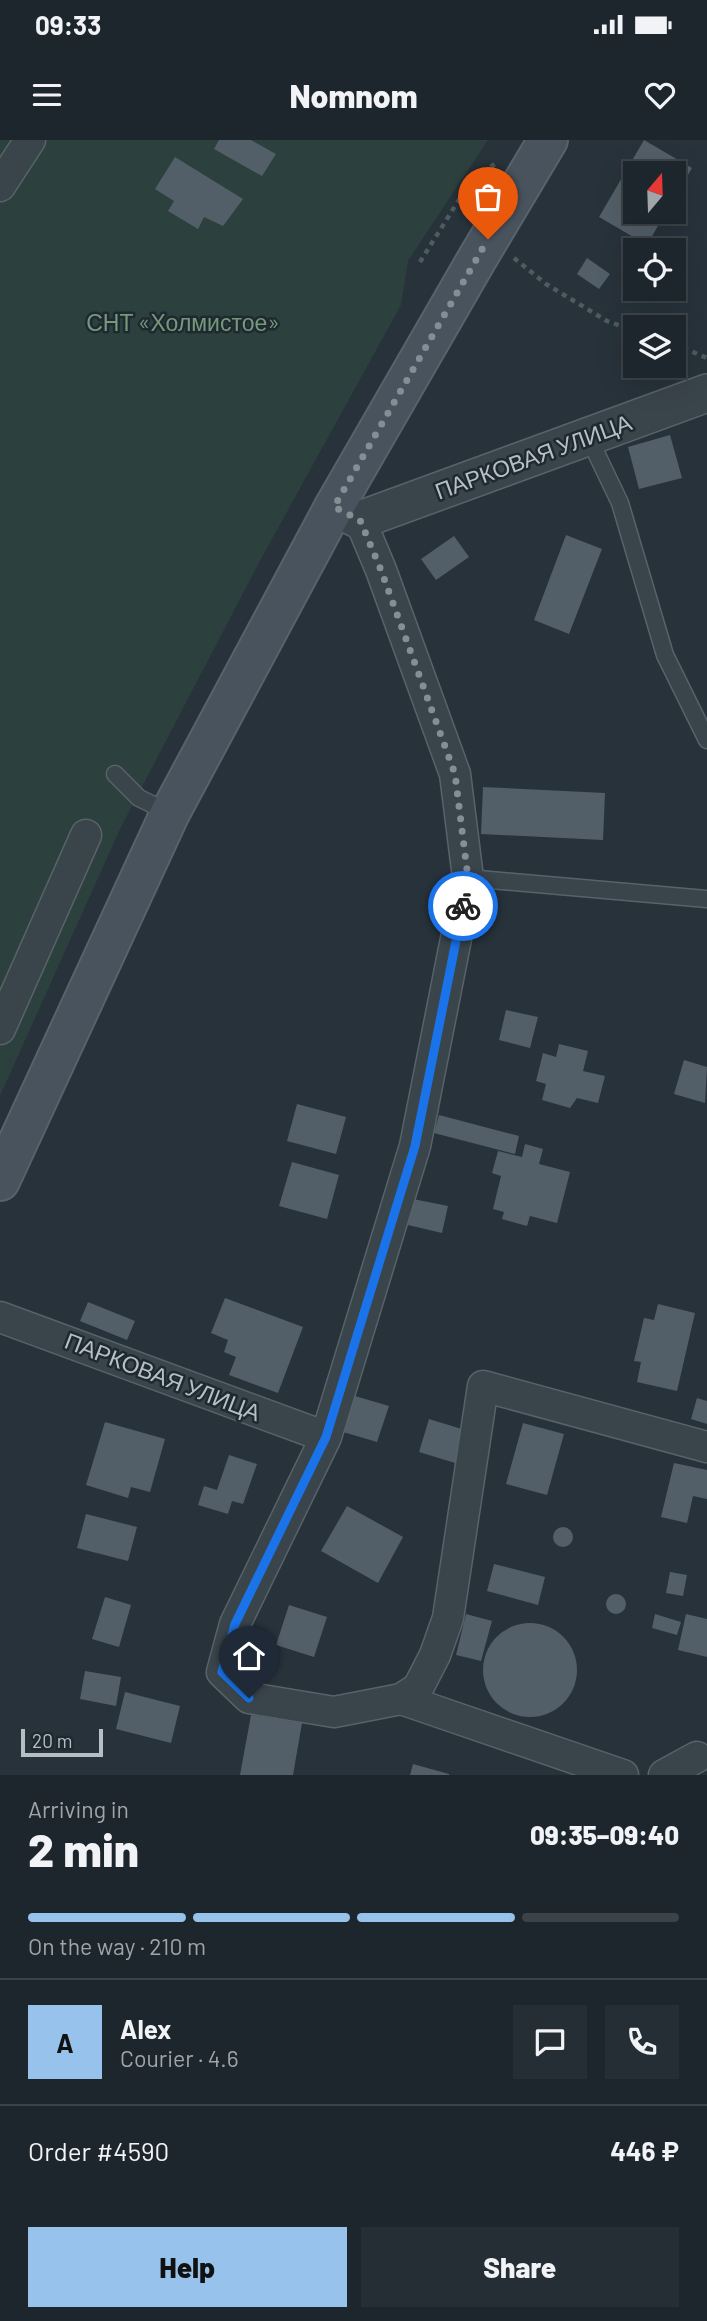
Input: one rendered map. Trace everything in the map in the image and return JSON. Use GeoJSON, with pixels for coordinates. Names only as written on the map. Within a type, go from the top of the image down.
{"type":"FeatureCollection","features":[{"type":"Feature","properties":{"kind":"main road"},"geometry":{"type":"LineString","coordinates":[[0,1181],[170,813],[347,514],[488,239],[548,140]]}},
{"type":"Feature","properties":{"kind":"street"},"geometry":{"type":"LineString","coordinates":[[0,186],[30,140]]}},
{"type":"Feature","properties":{"kind":"street","name":"ПАРКОВАЯ УЛИЦА"},"geometry":{"type":"LineString","coordinates":[[347,514],[588,436],[707,393]]}},
{"type":"Feature","properties":{"kind":"street"},"geometry":{"type":"LineString","coordinates":[[347,514],[381,570],[455,774],[468,878],[415,1146],[326,1437],[235,1624],[222,1672],[249,1698],[334,1712],[401,1699],[418,1688],[435,1655],[448,1618],[482,1386],[707,1447]]}},
{"type":"Feature","properties":{"kind":"street"},"geometry":{"type":"LineString","coordinates":[[0,1029],[86,835]]}},
{"type":"Feature","properties":{"kind":"street","name":"ПАРКОВАЯ УЛИЦА"},"geometry":{"type":"LineString","coordinates":[[0,1317],[326,1437]]}},
{"type":"Feature","properties":{"kind":"street"},"geometry":{"type":"LineString","coordinates":[[401,1699],[623,1775]]}},
{"type":"Feature","properties":{"kind":"street"},"geometry":{"type":"LineString","coordinates":[[664,1775],[697,1757]]}},
{"type":"Feature","properties":{"kind":"lane"},"geometry":{"type":"LineString","coordinates":[[588,436],[620,503],[665,655],[707,740]]}},
{"type":"Feature","properties":{"kind":"lane"},"geometry":{"type":"LineString","coordinates":[[115,774],[139,798],[170,813]]}},
{"type":"Feature","properties":{"kind":"lane"},"geometry":{"type":"LineString","coordinates":[[468,878],[707,899]]}},
{"type":"Feature","properties":{"kind":"path"},"geometry":{"type":"LineString","coordinates":[[419,262],[472,179],[499,162]]}},
{"type":"Feature","properties":{"kind":"path"},"geometry":{"type":"LineString","coordinates":[[488,239],[546,284],[607,321],[623,327]]}},
{"type":"Feature","properties":{"kind":"path"},"geometry":{"type":"LineString","coordinates":[[686,349],[707,358]]}},
{"type":"Feature","properties":{"kind":"green space","name":"СНТ «Холмистое»"},"geometry":{"type":"Polygon","coordinates":[[[0,140],[488,140],[408,261],[401,305],[261,559],[121,827],[0,1096],[0,140]]]}},
{"type":"Feature","properties":{"kind":"building"},"geometry":{"type":"Polygon","coordinates":[[[219,140],[251,140],[276,154],[262,176],[214,149],[219,140]]]}},
{"type":"Feature","properties":{"kind":"building"},"geometry":{"type":"Polygon","coordinates":[[[644,140],[680,161],[632,161],[644,140]]]}},
{"type":"Feature","properties":{"kind":"building"},"geometry":{"type":"Polygon","coordinates":[[[175,157],[243,199],[223,226],[204,217],[198,229],[168,211],[174,201],[155,189],[175,157]]]}},
{"type":"Feature","properties":{"kind":"building"},"geometry":{"type":"Polygon","coordinates":[[[686,164],[692,168],[686,178],[686,164]]]}},
{"type":"Feature","properties":{"kind":"building"},"geometry":{"type":"Polygon","coordinates":[[[623,176],[623,224],[659,224],[651,238],[635,238],[599,217],[623,176]]]}},
{"type":"Feature","properties":{"kind":"building"},"geometry":{"type":"Polygon","coordinates":[[[587,258],[610,274],[599,289],[577,274],[587,258]]]}},
{"type":"Feature","properties":{"kind":"building"},"geometry":{"type":"Polygon","coordinates":[[[670,435],[682,478],[639,489],[628,447],[670,435]]]}},
{"type":"Feature","properties":{"kind":"building"},"geometry":{"type":"Polygon","coordinates":[[[566,535],[602,549],[569,634],[534,620],[566,535]]]}},
{"type":"Feature","properties":{"kind":"building"},"geometry":{"type":"Polygon","coordinates":[[[454,536],[469,557],[436,580],[421,559],[454,536]]]}},
{"type":"Feature","properties":{"kind":"building"},"geometry":{"type":"Polygon","coordinates":[[[483,787],[605,793],[603,840],[481,834],[483,787]]]}},
{"type":"Feature","properties":{"kind":"building"},"geometry":{"type":"Polygon","coordinates":[[[506,1010],[538,1017],[530,1048],[499,1040],[506,1010]]]}},
{"type":"Feature","properties":{"kind":"building"},"geometry":{"type":"Polygon","coordinates":[[[559,1044],[588,1051],[583,1071],[605,1076],[598,1103],[577,1098],[570,1108],[542,1100],[546,1084],[536,1081],[543,1053],[556,1057],[559,1044]]]}},
{"type":"Feature","properties":{"kind":"building"},"geometry":{"type":"Polygon","coordinates":[[[684,1060],[707,1067],[705,1103],[674,1094],[684,1060]]]}},
{"type":"Feature","properties":{"kind":"building"},"geometry":{"type":"Polygon","coordinates":[[[297,1104],[346,1117],[336,1154],[287,1141],[297,1104]]]}},
{"type":"Feature","properties":{"kind":"building"},"geometry":{"type":"Polygon","coordinates":[[[439,1115],[519,1136],[515,1154],[434,1133],[439,1115]]]}},
{"type":"Feature","properties":{"kind":"building"},"geometry":{"type":"Polygon","coordinates":[[[525,1144],[543,1149],[539,1164],[570,1172],[557,1223],[530,1216],[527,1226],[502,1219],[504,1212],[493,1209],[501,1176],[492,1173],[498,1151],[522,1157],[525,1144]]]}},
{"type":"Feature","properties":{"kind":"building"},"geometry":{"type":"Polygon","coordinates":[[[292,1162],[339,1175],[327,1219],[279,1206],[292,1162]]]}},
{"type":"Feature","properties":{"kind":"building"},"geometry":{"type":"Polygon","coordinates":[[[413,1199],[448,1206],[442,1233],[408,1225],[413,1199]]]}},
{"type":"Feature","properties":{"kind":"building"},"geometry":{"type":"Polygon","coordinates":[[[225,1298],[303,1327],[278,1393],[229,1375],[236,1357],[224,1352],[228,1340],[211,1333],[225,1298]]]}},
{"type":"Feature","properties":{"kind":"building"},"geometry":{"type":"Polygon","coordinates":[[[88,1302],[135,1321],[127,1340],[80,1321],[88,1302]]]}},
{"type":"Feature","properties":{"kind":"building"},"geometry":{"type":"Polygon","coordinates":[[[658,1304],[695,1313],[677,1391],[637,1382],[641,1362],[634,1361],[644,1318],[654,1320],[658,1304]]]}},
{"type":"Feature","properties":{"kind":"building"},"geometry":{"type":"Polygon","coordinates":[[[355,1396],[389,1406],[377,1442],[343,1432],[355,1396]]]}},
{"type":"Feature","properties":{"kind":"building"},"geometry":{"type":"Polygon","coordinates":[[[697,1398],[707,1401],[707,1424],[691,1419],[697,1398]]]}},
{"type":"Feature","properties":{"kind":"building"},"geometry":{"type":"Polygon","coordinates":[[[429,1419],[465,1430],[455,1463],[419,1452],[429,1419]]]}},
{"type":"Feature","properties":{"kind":"building"},"geometry":{"type":"Polygon","coordinates":[[[105,1422],[165,1439],[150,1492],[131,1487],[128,1498],[86,1485],[105,1422]]]}},
{"type":"Feature","properties":{"kind":"building"},"geometry":{"type":"Polygon","coordinates":[[[523,1423],[564,1434],[547,1495],[506,1484],[523,1423]]]}},
{"type":"Feature","properties":{"kind":"building"},"geometry":{"type":"Polygon","coordinates":[[[229,1455],[257,1464],[243,1504],[232,1501],[228,1514],[198,1505],[204,1486],[217,1490],[229,1455]]]}},
{"type":"Feature","properties":{"kind":"building"},"geometry":{"type":"Polygon","coordinates":[[[674,1463],[707,1470],[707,1499],[693,1496],[687,1523],[661,1517],[674,1463]]]}},
{"type":"Feature","properties":{"kind":"building"},"geometry":{"type":"Polygon","coordinates":[[[347,1506],[403,1537],[378,1583],[321,1551],[347,1506]]]}},
{"type":"Feature","properties":{"kind":"building"},"geometry":{"type":"Polygon","coordinates":[[[86,1514],[137,1527],[128,1561],[77,1548],[86,1514]]]}},
{"type":"Feature","properties":{"kind":"building"},"geometry":{"type":"Polygon","coordinates":[[[559,1527],[567,1527],[573,1537],[567,1547],[559,1547],[553,1541],[553,1533],[559,1527]]]}},
{"type":"Feature","properties":{"kind":"building"},"geometry":{"type":"Polygon","coordinates":[[[494,1564],[545,1577],[538,1605],[487,1591],[494,1564]]]}},
{"type":"Feature","properties":{"kind":"building"},"geometry":{"type":"Polygon","coordinates":[[[670,1572],[687,1575],[683,1596],[666,1593],[670,1572]]]}},
{"type":"Feature","properties":{"kind":"building"},"geometry":{"type":"Polygon","coordinates":[[[616,1594],[623,1597],[626,1604],[623,1611],[616,1614],[609,1611],[606,1604],[609,1597],[616,1594]]]}},
{"type":"Feature","properties":{"kind":"building"},"geometry":{"type":"Polygon","coordinates":[[[105,1597],[131,1605],[119,1647],[92,1639],[105,1597]]]}},
{"type":"Feature","properties":{"kind":"building"},"geometry":{"type":"Polygon","coordinates":[[[289,1605],[327,1617],[314,1657],[276,1645],[289,1605]]]}},
{"type":"Feature","properties":{"kind":"building"},"geometry":{"type":"Polygon","coordinates":[[[466,1614],[492,1621],[481,1661],[456,1655],[466,1614]]]}},
{"type":"Feature","properties":{"kind":"building"},"geometry":{"type":"Polygon","coordinates":[[[655,1614],[681,1622],[677,1635],[652,1628],[655,1614]]]}},
{"type":"Feature","properties":{"kind":"building"},"geometry":{"type":"Polygon","coordinates":[[[686,1614],[707,1619],[707,1657],[678,1650],[686,1614]]]}},
{"type":"Feature","properties":{"kind":"building"},"geometry":{"type":"Polygon","coordinates":[[[530,1623],[548,1627],[563,1637],[573,1652],[577,1670],[573,1688],[563,1703],[548,1713],[530,1717],[512,1713],[497,1703],[487,1688],[483,1670],[487,1652],[497,1637],[512,1627],[530,1623]]]}},
{"type":"Feature","properties":{"kind":"building"},"geometry":{"type":"Polygon","coordinates":[[[85,1671],[121,1677],[116,1706],[80,1699],[85,1671]]]}},
{"type":"Feature","properties":{"kind":"building"},"geometry":{"type":"Polygon","coordinates":[[[125,1692],[180,1706],[171,1743],[116,1729],[125,1692]]]}},
{"type":"Feature","properties":{"kind":"building"},"geometry":{"type":"Polygon","coordinates":[[[251,1715],[302,1723],[293,1775],[240,1775],[251,1715]]]}},
{"type":"Feature","properties":{"kind":"building"},"geometry":{"type":"Polygon","coordinates":[[[413,1764],[449,1774],[449,1775],[410,1775],[413,1764]]]}},
{"type":"Feature","properties":{"kind":"way so far"},"geometry":{"type":"LineString","coordinates":[[463,906],[468,878],[455,774],[381,570],[360,520],[334,507],[488,239]]}},
{"type":"Feature","properties":{"kind":"route"},"geometry":{"type":"LineString","coordinates":[[249,1698],[222,1672],[235,1624],[326,1437],[415,1146],[463,906]]}}]}
